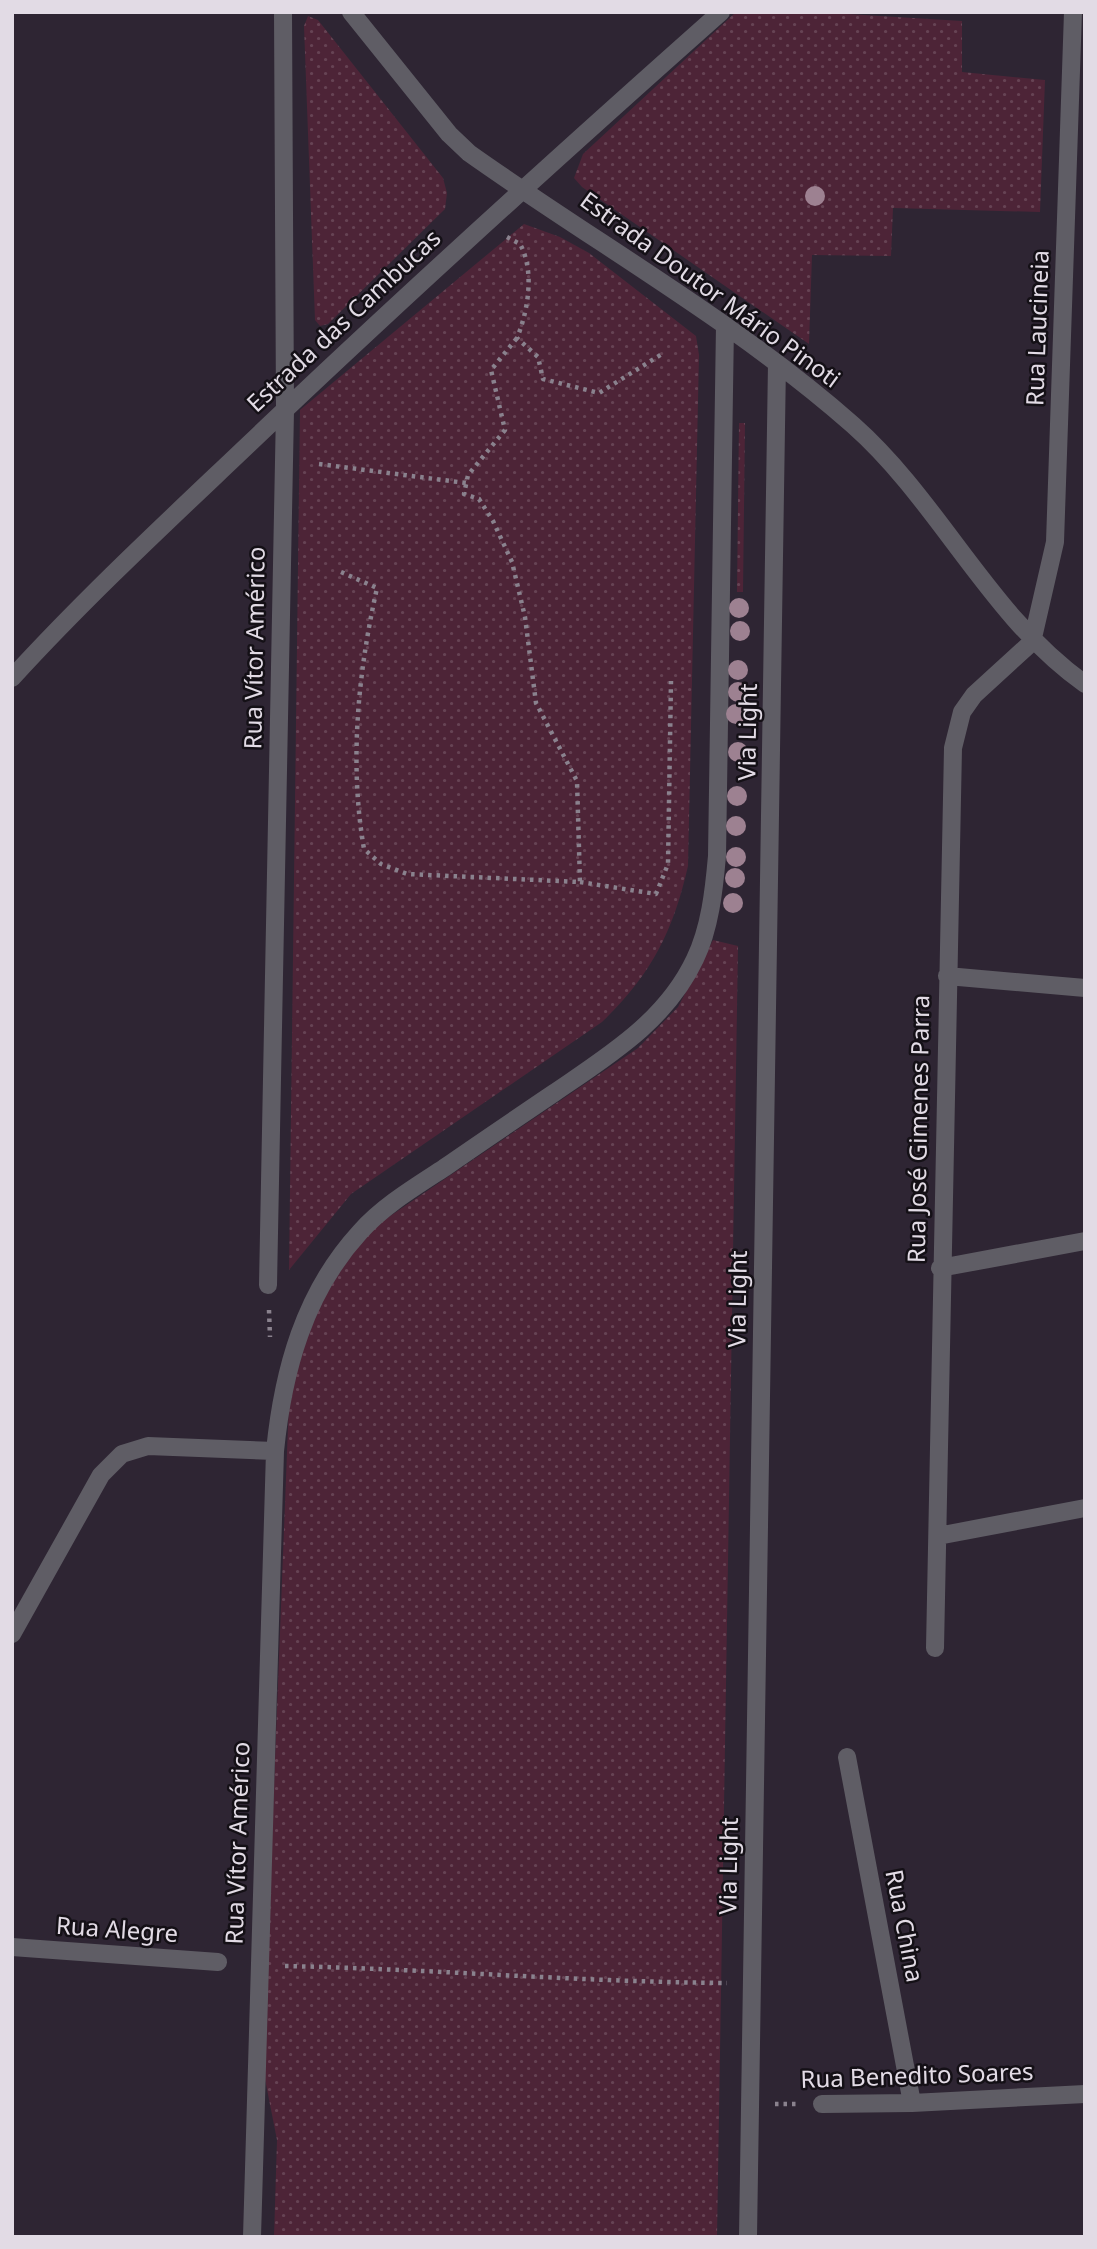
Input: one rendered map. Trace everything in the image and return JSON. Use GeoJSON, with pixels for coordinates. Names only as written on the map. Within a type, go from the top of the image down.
{"type":"FeatureCollection","features":[{"type":"Feature","properties":{"kind":"street","name":"Rua Vítor Américo"},"geometry":{"type":"LineString","coordinates":[[268,1285],[285,410],[283,12]]}},
{"type":"Feature","properties":{"kind":"street","name":"Estrada Doutor Mário Pinoti"},"geometry":{"type":"LineString","coordinates":[[351,12],[449,134],[469,153],[778,363],[855,426],[893,465],[1032,642],[1085,684]]}},
{"type":"Feature","properties":{"kind":"street","name":"Estrada das Cambucas"},"geometry":{"type":"LineString","coordinates":[[12,678],[69,615],[285,410],[523,188],[721,12]]}},
{"type":"Feature","properties":{"kind":"street","name":"Rua Laucineia"},"geometry":{"type":"LineString","coordinates":[[1032,642],[1055,542],[1073,12]]}},
{"type":"Feature","properties":{"kind":"street","name":"Via Light"},"geometry":{"type":"LineString","coordinates":[[275,1451],[287,1375],[309,1306],[338,1259],[360,1231],[400,1198],[637,1034],[666,1003],[695,959],[710,911],[717,856],[724,325]]}},
{"type":"Feature","properties":{"kind":"street","name":"Via Light"},"geometry":{"type":"LineString","coordinates":[[748,2237],[778,363]]}},
{"type":"Feature","properties":{"kind":"street","name":"Rua José Gimenes Parra"},"geometry":{"type":"LineString","coordinates":[[935,1648],[940,1268],[953,748],[962,712],[974,695],[1032,642]]}},
{"type":"Feature","properties":{"kind":"street"},"geometry":{"type":"LineString","coordinates":[[947,976],[1085,988]]}},
{"type":"Feature","properties":{"kind":"street"},"geometry":{"type":"LineString","coordinates":[[940,1268],[1085,1241]]}},
{"type":"Feature","properties":{"kind":"street"},"geometry":{"type":"LineString","coordinates":[[12,1634],[101,1475],[122,1454],[148,1446],[275,1451]]}},
{"type":"Feature","properties":{"kind":"street","name":"Rua Vítor Américo"},"geometry":{"type":"LineString","coordinates":[[252,2237],[275,1451]]}},
{"type":"Feature","properties":{"kind":"street"},"geometry":{"type":"LineString","coordinates":[[938,1536],[1085,1508]]}},
{"type":"Feature","properties":{"kind":"street","name":"Rua China"},"geometry":{"type":"LineString","coordinates":[[847,1757],[912,2103]]}},
{"type":"Feature","properties":{"kind":"street","name":"Rua Alegre"},"geometry":{"type":"LineString","coordinates":[[12,1947],[218,1962]]}},
{"type":"Feature","properties":{"kind":"street","name":"Rua Benedito Soares"},"geometry":{"type":"LineString","coordinates":[[822,2104],[912,2103],[1085,2094]]}},
{"type":"Feature","properties":{"kind":"path"},"geometry":{"type":"LineString","coordinates":[[487,222],[498,232],[520,244],[525,253],[526,315],[517,338],[491,370],[505,430],[468,475],[464,494],[479,499],[494,520],[512,562],[525,617],[537,704],[577,781],[580,882]]}},
{"type":"Feature","properties":{"kind":"path"},"geometry":{"type":"LineString","coordinates":[[517,338],[538,357],[543,379],[599,393],[662,354]]}},
{"type":"Feature","properties":{"kind":"path"},"geometry":{"type":"LineString","coordinates":[[319,464],[466,483]]}},
{"type":"Feature","properties":{"kind":"path"},"geometry":{"type":"LineString","coordinates":[[341,572],[377,589],[357,707],[363,849],[382,864],[408,874],[580,882],[656,894],[668,864],[671,681]]}},
{"type":"Feature","properties":{"kind":"path"},"geometry":{"type":"LineString","coordinates":[[258,1965],[425,1969],[548,1979],[752,1984]]}},
{"type":"Feature","properties":{"kind":"path","name":"Rua Benedito Soares"},"geometry":{"type":"LineString","coordinates":[[750,2104],[822,2104]]}},
{"type":"Feature","properties":{"kind":"shaded area"},"geometry":{"type":"Polygon","coordinates":[[[736,12],[815,12],[962,21],[962,72],[1045,80],[1040,212],[893,208],[891,256],[812,255],[809,344],[582,187],[574,178],[583,154],[736,12]]]}},
{"type":"Feature","properties":{"kind":"shaded area"},"geometry":{"type":"Polygon","coordinates":[[[308,16],[318,20],[443,178],[447,193],[445,209],[328,324],[320,326],[315,320],[304,26],[308,16]]]}},
{"type":"Feature","properties":{"kind":"shaded area"},"geometry":{"type":"Polygon","coordinates":[[[524,224],[560,237],[589,253],[696,336],[699,355],[688,866],[675,912],[658,951],[619,1005],[602,1022],[351,1194],[289,1270],[300,410],[524,224]]]}},
{"type":"Feature","properties":{"kind":"shaded area"},"geometry":{"type":"Polygon","coordinates":[[[739,423],[745,423],[743,592],[737,592],[739,423]]]}},
{"type":"Feature","properties":{"kind":"shaded area"},"geometry":{"type":"Polygon","coordinates":[[[713,940],[738,946],[717,2237],[274,2237],[277,2140],[263,2069],[290,1375],[329,1280],[368,1231],[638,1048],[678,1007],[713,940]]]}}]}
